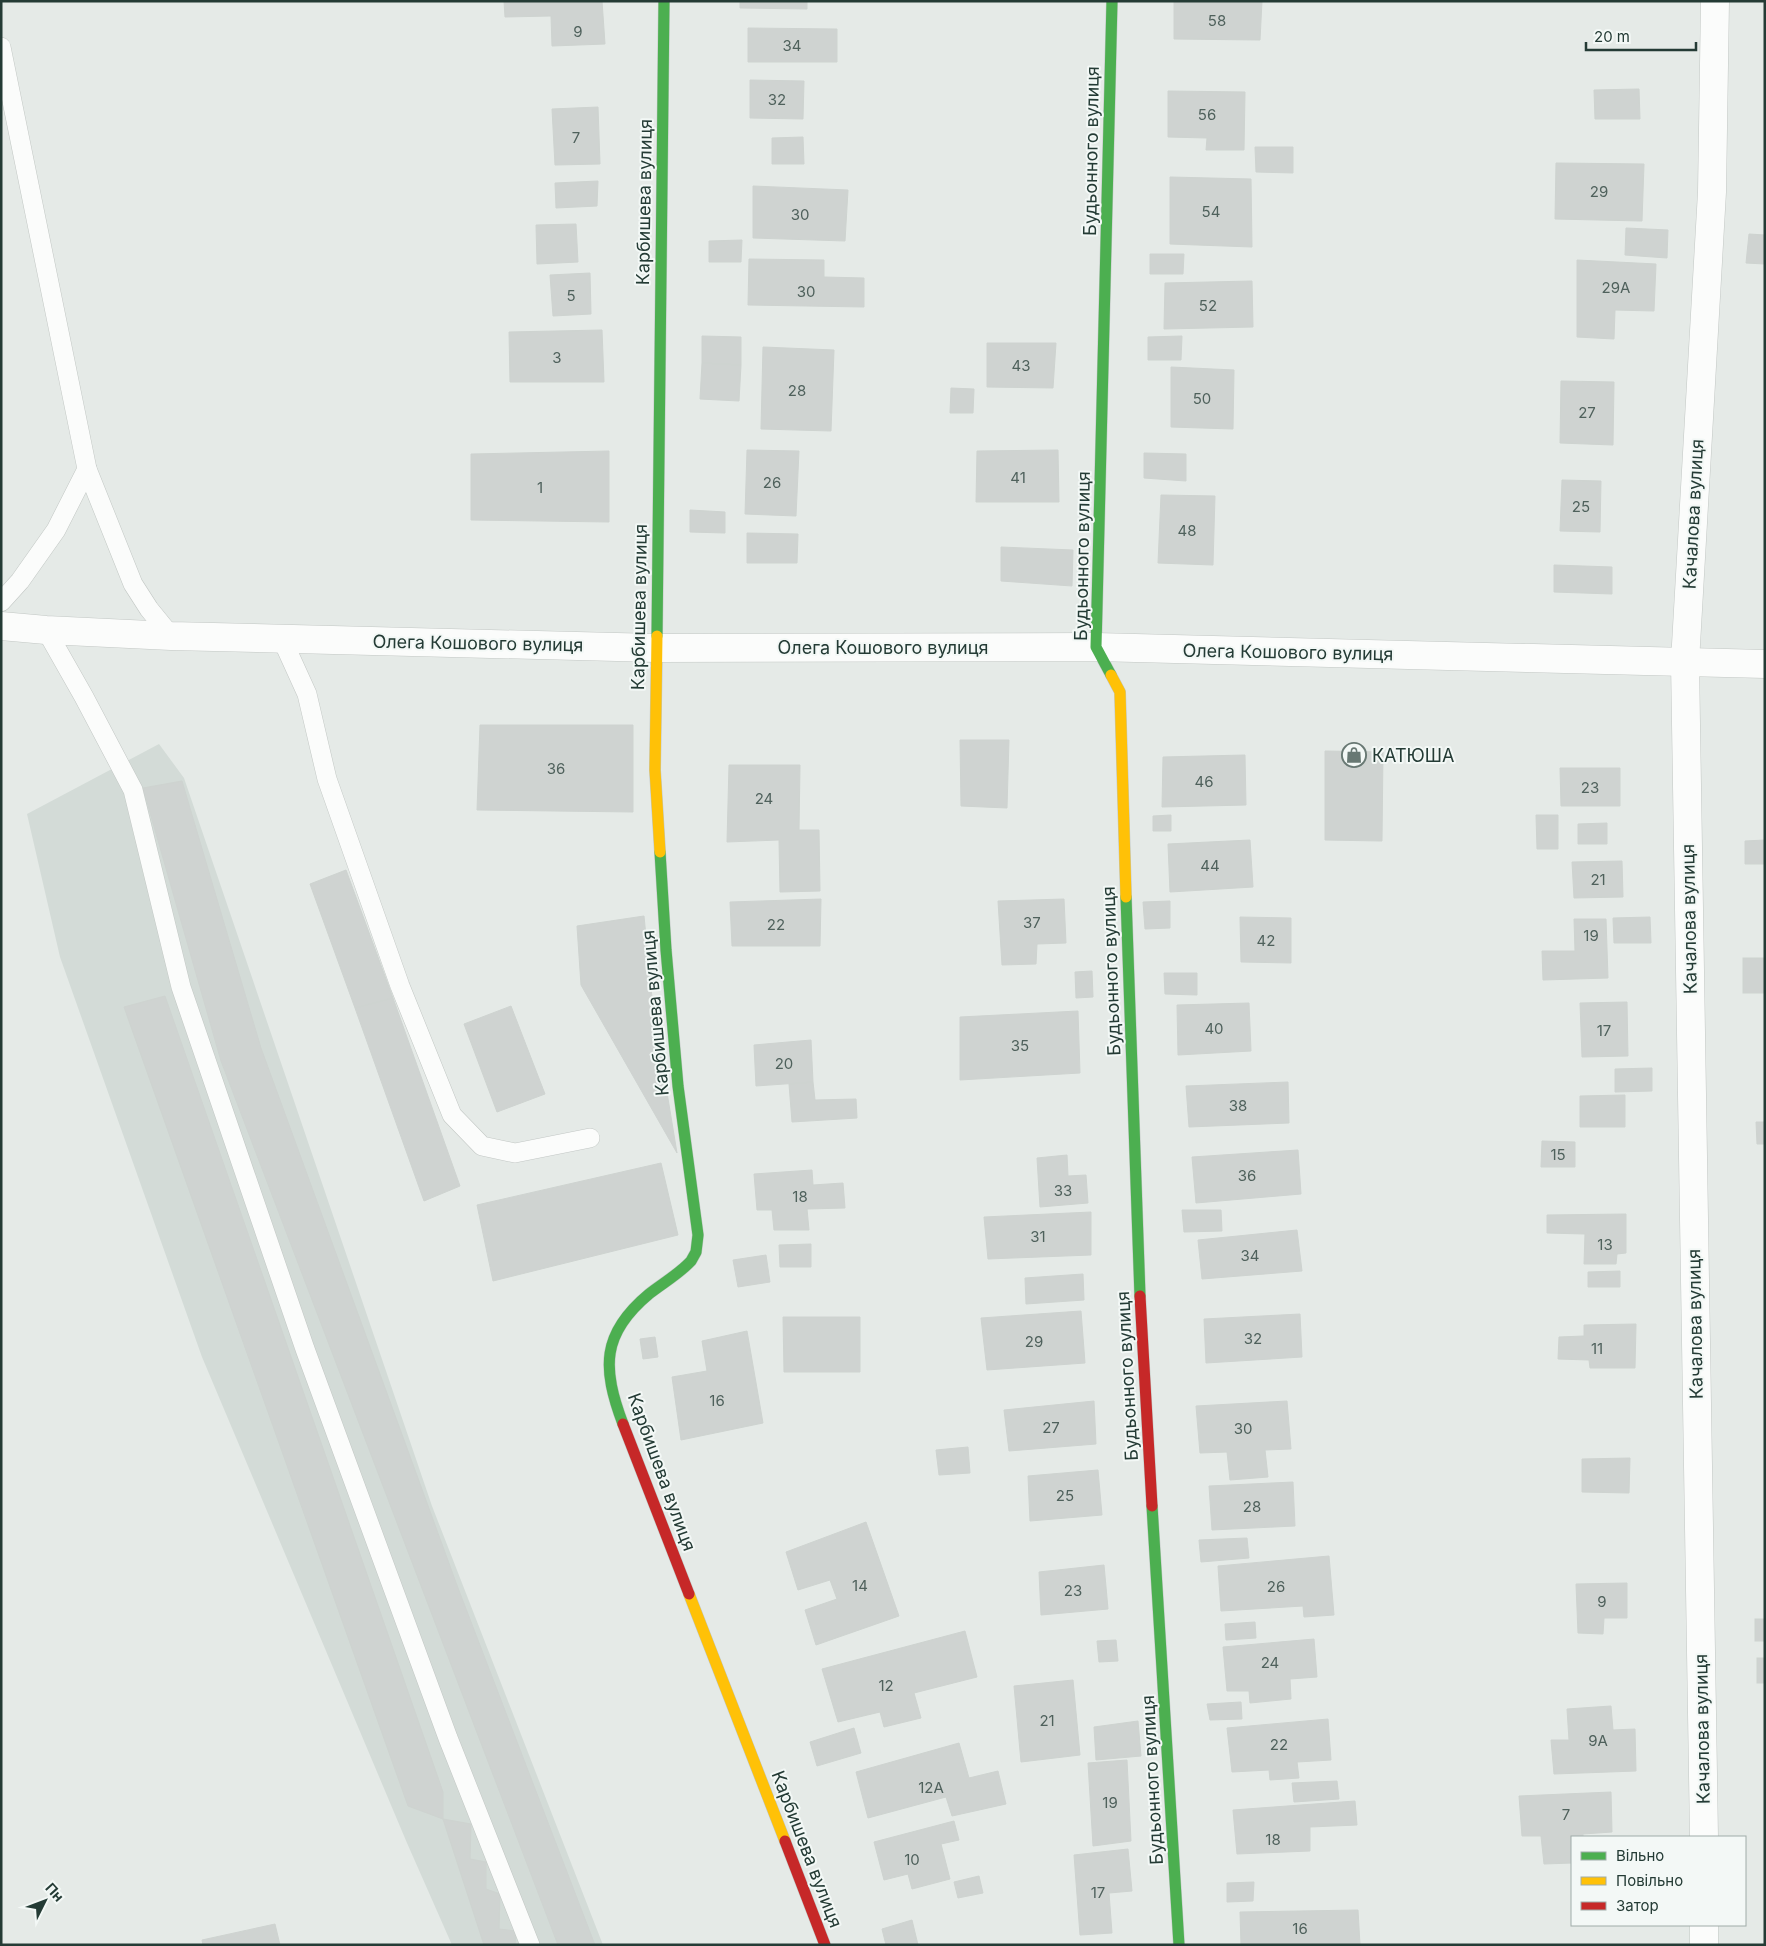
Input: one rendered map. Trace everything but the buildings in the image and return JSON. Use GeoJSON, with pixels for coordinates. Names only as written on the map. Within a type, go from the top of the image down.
{"type":"FeatureCollection","features":[{"type":"Feature","properties":{"kind":"street","name":"Карбишева вулиця"},"geometry":{"type":"LineString","coordinates":[[664,1],[654,770],[666,950],[678,1086],[698,1235],[695,1255],[684,1269],[641,1300],[620,1326],[612,1340],[608,1356],[612,1386],[622,1420],[825,1945]]}},
{"type":"Feature","properties":{"kind":"street","name":"Будьонного вулиця"},"geometry":{"type":"LineString","coordinates":[[1112,1],[1096,647],[1120,692],[1139,1285],[1179,1945]]}},
{"type":"Feature","properties":{"kind":"street","name":"Качалова вулиця"},"geometry":{"type":"LineString","coordinates":[[1704,1836],[1684,662],[1712,192],[1715,1]]}},
{"type":"Feature","properties":{"kind":"street","name":"Олега Кошового вулиця"},"geometry":{"type":"LineString","coordinates":[[1,626],[171,636],[656,648],[1096,647],[1765,664]]}},
{"type":"Feature","properties":{"kind":"street"},"geometry":{"type":"LineString","coordinates":[[1704,1926],[1704,1945]]}},
{"type":"Feature","properties":{"kind":"lane"},"geometry":{"type":"LineString","coordinates":[[1,47],[86,469],[133,584],[148,609],[171,636]]}},
{"type":"Feature","properties":{"kind":"lane"},"geometry":{"type":"LineString","coordinates":[[1,602],[20,581],[56,530],[86,469]]}},
{"type":"Feature","properties":{"kind":"lane"},"geometry":{"type":"LineString","coordinates":[[46,630],[133,790],[181,988],[305,1349],[448,1738],[530,1945]]}},
{"type":"Feature","properties":{"kind":"lane"},"geometry":{"type":"LineString","coordinates":[[282,639],[307,694],[327,780],[400,986],[452,1115],[482,1146],[515,1153],[590,1138]]}},
{"type":"Feature","properties":{"kind":"shaded area"},"geometry":{"type":"Polygon","coordinates":[[[159,744],[184,778],[432,1506],[603,1945],[452,1945],[407,1843],[202,1357],[60,957],[27,814],[159,744]]]}},
{"type":"Feature","properties":{"kind":"traffic: fast"},"geometry":{"type":"LineString","coordinates":[[657,636],[664,1]]}},
{"type":"Feature","properties":{"kind":"traffic: fast"},"geometry":{"type":"LineString","coordinates":[[1111,675],[1096,647],[1112,1]]}},
{"type":"Feature","properties":{"kind":"traffic: fast"},"geometry":{"type":"LineString","coordinates":[[623,1424],[611,1386],[609,1369],[610,1353],[614,1338],[622,1323],[633,1309],[691,1261],[696,1252],[698,1235],[678,1086],[666,950],[660,852]]}},
{"type":"Feature","properties":{"kind":"traffic: fast"},"geometry":{"type":"LineString","coordinates":[[1126,897],[1140,1296]]}},
{"type":"Feature","properties":{"kind":"traffic: fast"},"geometry":{"type":"LineString","coordinates":[[1152,1506],[1179,1945]]}},
{"type":"Feature","properties":{"kind":"traffic: slow"},"geometry":{"type":"LineString","coordinates":[[657,636],[655,770],[660,852]]}},
{"type":"Feature","properties":{"kind":"traffic: slow"},"geometry":{"type":"LineString","coordinates":[[1111,675],[1120,692],[1126,897]]}},
{"type":"Feature","properties":{"kind":"traffic: slow"},"geometry":{"type":"LineString","coordinates":[[689,1594],[785,1841]]}},
{"type":"Feature","properties":{"kind":"traffic: jam"},"geometry":{"type":"LineString","coordinates":[[1140,1296],[1152,1506]]}},
{"type":"Feature","properties":{"kind":"traffic: jam"},"geometry":{"type":"LineString","coordinates":[[623,1424],[689,1594]]}},
{"type":"Feature","properties":{"kind":"traffic: jam"},"geometry":{"type":"LineString","coordinates":[[785,1841],[825,1945]]}},
{"type":"Feature","properties":{"kind":"place","name":"КАТЮША"},"geometry":{"type":"Point","coordinates":[1354,755]}}]}
